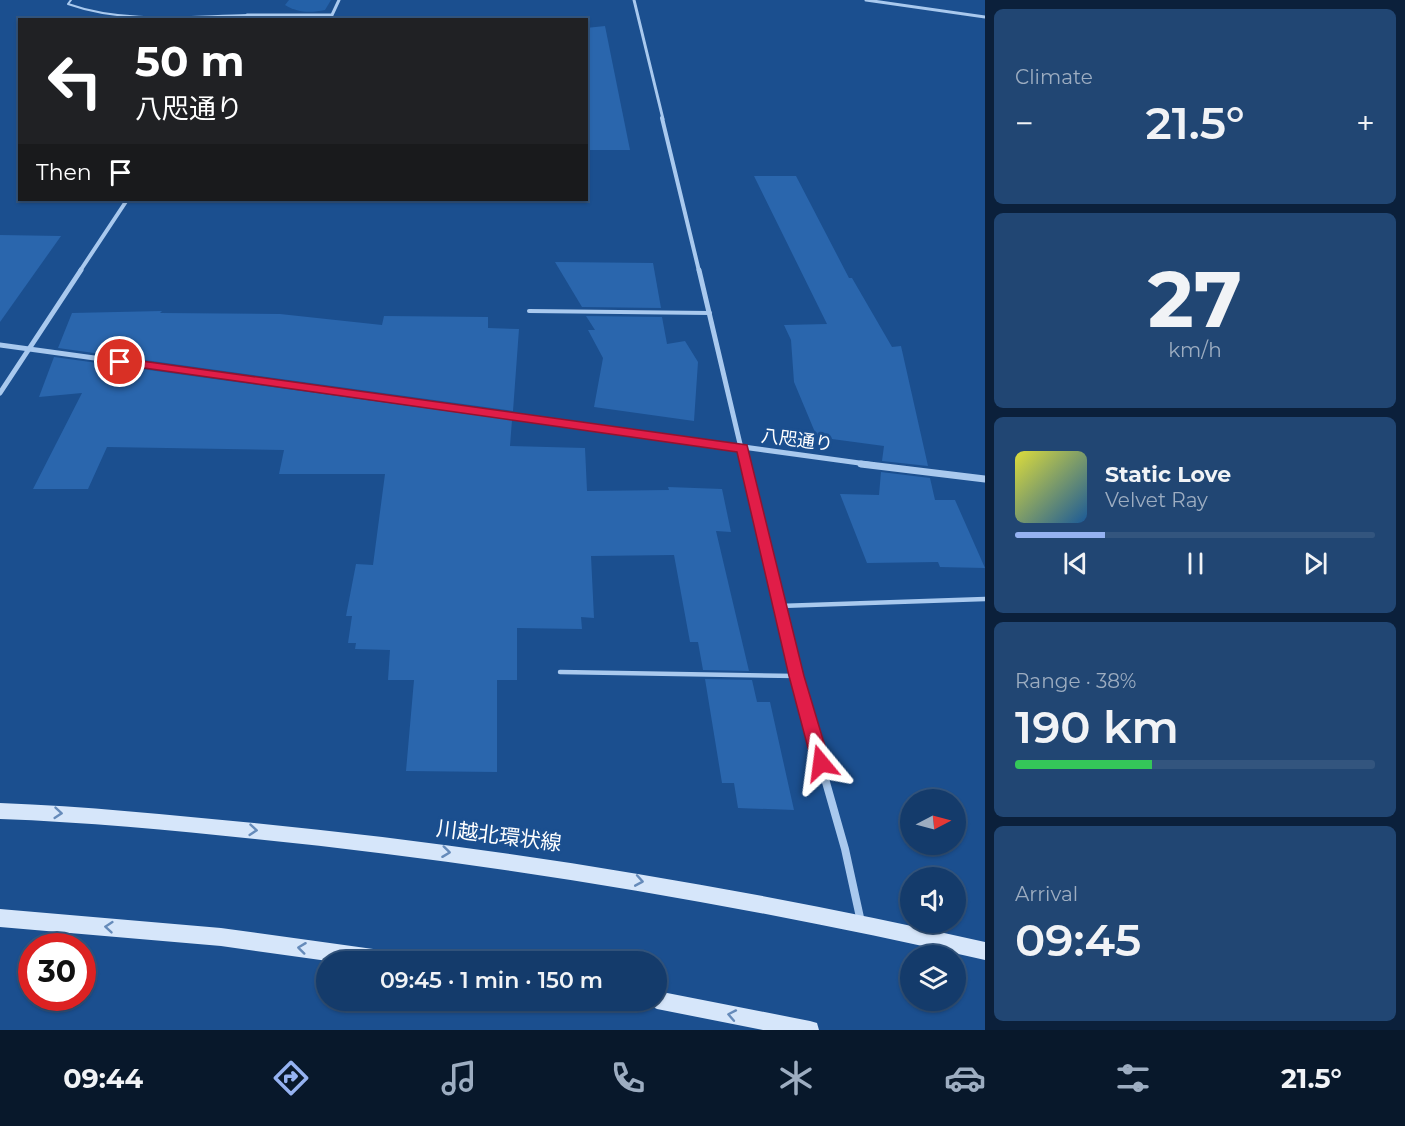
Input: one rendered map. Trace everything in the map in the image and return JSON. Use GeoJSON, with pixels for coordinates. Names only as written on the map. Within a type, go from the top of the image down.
{"type":"FeatureCollection","features":[{"type":"Feature","properties":{"kind":"main road","name":"川越北環状線"},"geometry":{"type":"LineString","coordinates":[[0,811],[51,812],[323,837],[546,865],[861,922],[985,951]]}},
{"type":"Feature","properties":{"kind":"main road"},"geometry":{"type":"LineString","coordinates":[[0,918],[221,937],[322,951]]}},
{"type":"Feature","properties":{"kind":"main road"},"geometry":{"type":"LineString","coordinates":[[667,1002],[810,1030]]}},
{"type":"Feature","properties":{"kind":"street"},"geometry":{"type":"LineString","coordinates":[[245,18],[247,15],[332,15],[339,0]]}},
{"type":"Feature","properties":{"kind":"street"},"geometry":{"type":"LineString","coordinates":[[634,0],[796,676],[845,849],[861,922]]}},
{"type":"Feature","properties":{"kind":"street"},"geometry":{"type":"LineString","coordinates":[[866,0],[985,17]]}},
{"type":"Feature","properties":{"kind":"street"},"geometry":{"type":"LineString","coordinates":[[0,393],[126,201]]}},
{"type":"Feature","properties":{"kind":"street","name":"八咫通り"},"geometry":{"type":"LineString","coordinates":[[0,345],[743,448],[985,479]]}},
{"type":"Feature","properties":{"kind":"lane"},"geometry":{"type":"LineString","coordinates":[[71,0],[68,3],[76,8],[108,13],[247,15]]}},
{"type":"Feature","properties":{"kind":"lane"},"geometry":{"type":"LineString","coordinates":[[529,311],[710,313]]}},
{"type":"Feature","properties":{"kind":"lane"},"geometry":{"type":"LineString","coordinates":[[780,606],[985,599]]}},
{"type":"Feature","properties":{"kind":"lane"},"geometry":{"type":"LineString","coordinates":[[560,672],[796,676]]}},
{"type":"Feature","properties":{"kind":"shaded area"},"geometry":{"type":"Polygon","coordinates":[[[289,0],[331,0],[325,10],[310,12],[295,10],[285,5],[289,0]]]}},
{"type":"Feature","properties":{"kind":"building"},"geometry":{"type":"Polygon","coordinates":[[[605,26],[630,150],[588,150],[588,28],[605,26]]]}},
{"type":"Feature","properties":{"kind":"building"},"geometry":{"type":"Polygon","coordinates":[[[754,176],[796,176],[849,278],[852,278],[892,347],[901,346],[928,466],[882,461],[884,446],[817,437],[794,382],[791,340],[784,325],[827,324],[754,176]]]}},
{"type":"Feature","properties":{"kind":"building"},"geometry":{"type":"Polygon","coordinates":[[[0,235],[61,236],[0,322],[0,235]]]}},
{"type":"Feature","properties":{"kind":"building"},"geometry":{"type":"Polygon","coordinates":[[[555,262],[653,263],[661,308],[582,307],[555,262]]]}},
{"type":"Feature","properties":{"kind":"building"},"geometry":{"type":"Polygon","coordinates":[[[162,311],[160,313],[280,314],[382,325],[384,316],[488,317],[488,328],[519,329],[513,411],[58,348],[72,313],[162,311]]]}},
{"type":"Feature","properties":{"kind":"building"},"geometry":{"type":"Polygon","coordinates":[[[586,316],[662,317],[667,344],[685,341],[698,362],[694,421],[594,407],[603,358],[588,330],[595,330],[586,316]]]}},
{"type":"Feature","properties":{"kind":"building"},"geometry":{"type":"Polygon","coordinates":[[[54,357],[512,420],[510,446],[585,448],[587,491],[669,490],[668,487],[722,489],[731,532],[716,531],[749,671],[703,670],[698,642],[690,642],[674,555],[591,556],[594,618],[581,617],[582,629],[517,628],[517,680],[497,680],[497,772],[406,771],[414,680],[388,680],[390,650],[355,649],[356,643],[348,643],[352,616],[346,616],[356,564],[373,565],[385,474],[279,474],[284,450],[107,447],[88,489],[33,489],[82,393],[39,397],[54,357]]]}},
{"type":"Feature","properties":{"kind":"building"},"geometry":{"type":"Polygon","coordinates":[[[881,472],[930,478],[935,500],[955,500],[985,568],[940,567],[938,562],[867,563],[840,494],[879,495],[881,472]]]}},
{"type":"Feature","properties":{"kind":"building"},"geometry":{"type":"Polygon","coordinates":[[[705,679],[752,680],[757,702],[770,702],[794,810],[738,808],[734,783],[722,783],[705,679]]]}},
{"type":"Feature","properties":{"kind":"route"},"geometry":{"type":"LineString","coordinates":[[120,362],[743,448],[796,676],[821,763]]}}]}
